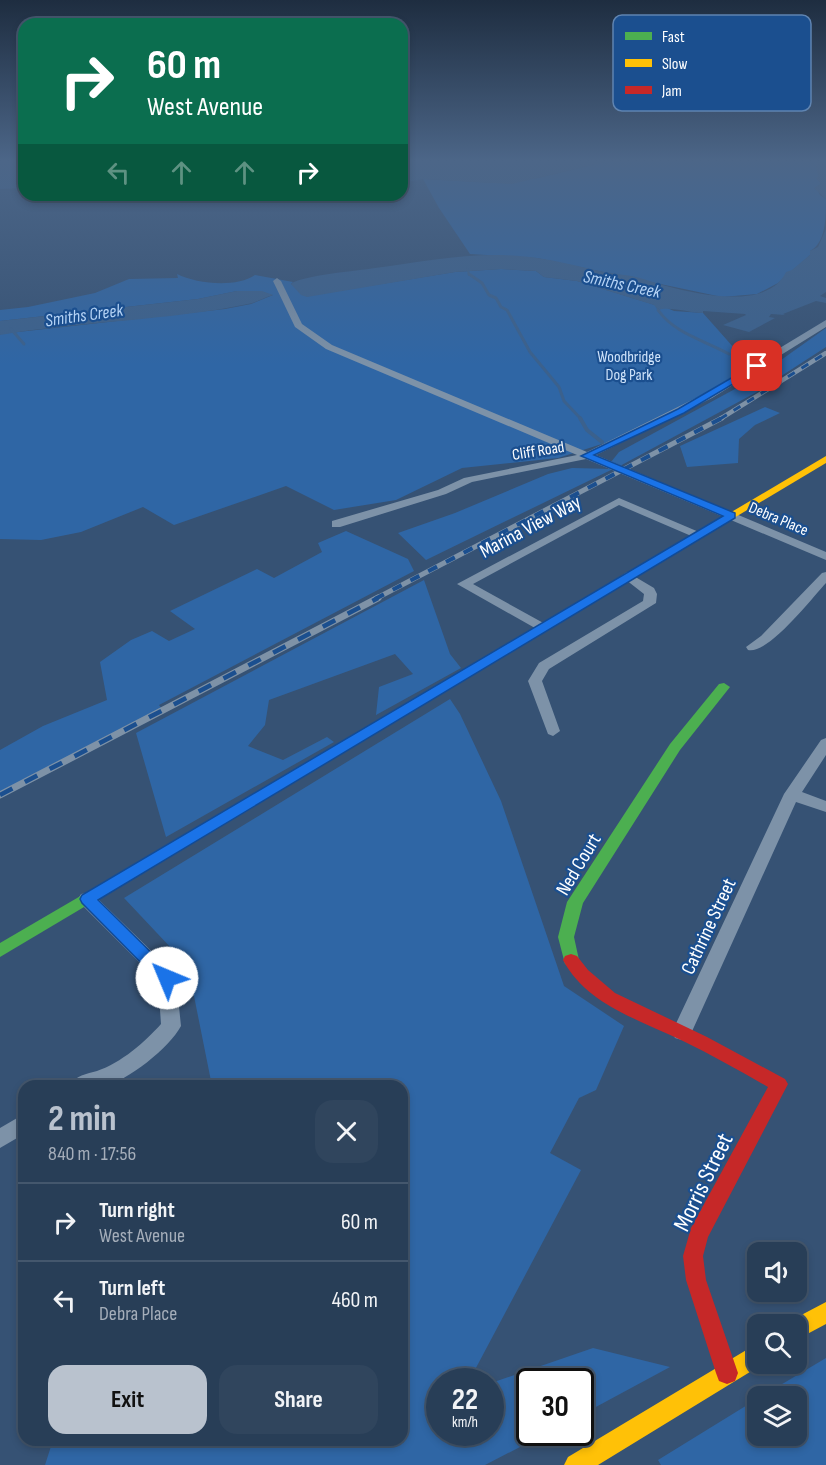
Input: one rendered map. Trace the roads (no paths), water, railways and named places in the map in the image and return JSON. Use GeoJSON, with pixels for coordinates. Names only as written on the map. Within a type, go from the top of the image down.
{"type":"FeatureCollection","features":[{"type":"Feature","properties":{"kind":"street","name":"Debra Place"},"geometry":{"type":"LineString","coordinates":[[277,281],[298,325],[329,347],[826,556]]}},
{"type":"Feature","properties":{"kind":"street","name":"Cliff Road"},"geometry":{"type":"LineString","coordinates":[[336,524],[442,492],[468,480],[586,456],[708,396],[826,323]]}},
{"type":"Feature","properties":{"kind":"street"},"geometry":{"type":"LineString","coordinates":[[0,951],[826,459]]}},
{"type":"Feature","properties":{"kind":"street","name":"Marina View Way"},"geometry":{"type":"LineString","coordinates":[[542,628],[463,584],[619,501],[699,535]]}},
{"type":"Feature","properties":{"kind":"street"},"geometry":{"type":"LineString","coordinates":[[553,731],[535,681],[537,675],[544,666],[648,603],[651,594],[649,591],[627,576]]}},
{"type":"Feature","properties":{"kind":"street"},"geometry":{"type":"LineString","coordinates":[[753,647],[766,639],[826,576]]}},
{"type":"Feature","properties":{"kind":"street","name":"Ned Court"},"geometry":{"type":"LineString","coordinates":[[682,1032],[606,997],[584,978],[571,959],[565,941],[568,921],[575,902],[675,747],[724,687]]}},
{"type":"Feature","properties":{"kind":"street","name":"Cathrine Street"},"geometry":{"type":"LineString","coordinates":[[682,1032],[792,794],[826,743]]}},
{"type":"Feature","properties":{"kind":"street"},"geometry":{"type":"LineString","coordinates":[[792,794],[826,807]]}},
{"type":"Feature","properties":{"kind":"street"},"geometry":{"type":"LineString","coordinates":[[87,899],[167,978],[171,1026],[159,1041],[105,1077],[90,1080]]}},
{"type":"Feature","properties":{"kind":"street","name":"Morris Street"},"geometry":{"type":"LineString","coordinates":[[682,1032],[779,1084],[698,1235],[693,1256],[696,1280],[727,1372]]}},
{"type":"Feature","properties":{"kind":"street"},"geometry":{"type":"LineString","coordinates":[[0,1139],[18,1127]]}},
{"type":"Feature","properties":{"kind":"street"},"geometry":{"type":"LineString","coordinates":[[807,1323],[826,1312]]}},
{"type":"Feature","properties":{"kind":"street"},"geometry":{"type":"LineString","coordinates":[[576,1465],[747,1360]]}},
{"type":"Feature","properties":{"kind":"water","name":"Smiths Creek"},"geometry":{"type":"Polygon","coordinates":[[[826,229],[826,292],[820,296],[826,298],[826,303],[816,301],[783,314],[785,315],[771,314],[769,317],[775,318],[749,332],[723,325],[745,314],[658,310],[654,305],[577,281],[544,277],[536,271],[501,269],[455,272],[307,297],[301,295],[291,284],[306,278],[331,274],[447,258],[501,255],[551,260],[636,277],[697,293],[740,296],[760,293],[775,285],[786,272],[792,270],[810,255],[810,251],[818,247],[826,229]]]}},
{"type":"Feature","properties":{"kind":"water","name":"Smiths Creek"},"geometry":{"type":"Polygon","coordinates":[[[237,291],[262,291],[273,295],[251,303],[217,310],[0,335],[0,321],[198,299],[237,291]]]}},
{"type":"Feature","properties":{"kind":"waterway"},"geometry":{"type":"LineString","coordinates":[[467,266],[469,275]]}},
{"type":"Feature","properties":{"kind":"waterway"},"geometry":{"type":"LineString","coordinates":[[469,274],[482,283],[489,295],[496,298],[501,307],[507,310],[530,352],[559,387],[564,401],[581,419]]}},
{"type":"Feature","properties":{"kind":"waterway","name":"Smiths Creek"},"geometry":{"type":"LineString","coordinates":[[658,310],[681,331],[729,354]]}},
{"type":"Feature","properties":{"kind":"waterway"},"geometry":{"type":"LineString","coordinates":[[11,329],[24,344]]}},
{"type":"Feature","properties":{"kind":"waterway"},"geometry":{"type":"LineString","coordinates":[[580,418],[587,430],[602,442]]}},
{"type":"Feature","properties":{"kind":"railway"},"geometry":{"type":"LineString","coordinates":[[720,419],[826,353]]}},
{"type":"Feature","properties":{"kind":"railway"},"geometry":{"type":"LineString","coordinates":[[375,599],[722,418]]}},
{"type":"Feature","properties":{"kind":"railway"},"geometry":{"type":"LineString","coordinates":[[0,795],[378,598]]}},
{"type":"Feature","properties":{"kind":"park label","name":"Woodbridge Dog Park"},"geometry":{"type":"Point","coordinates":[629,365]}}]}
